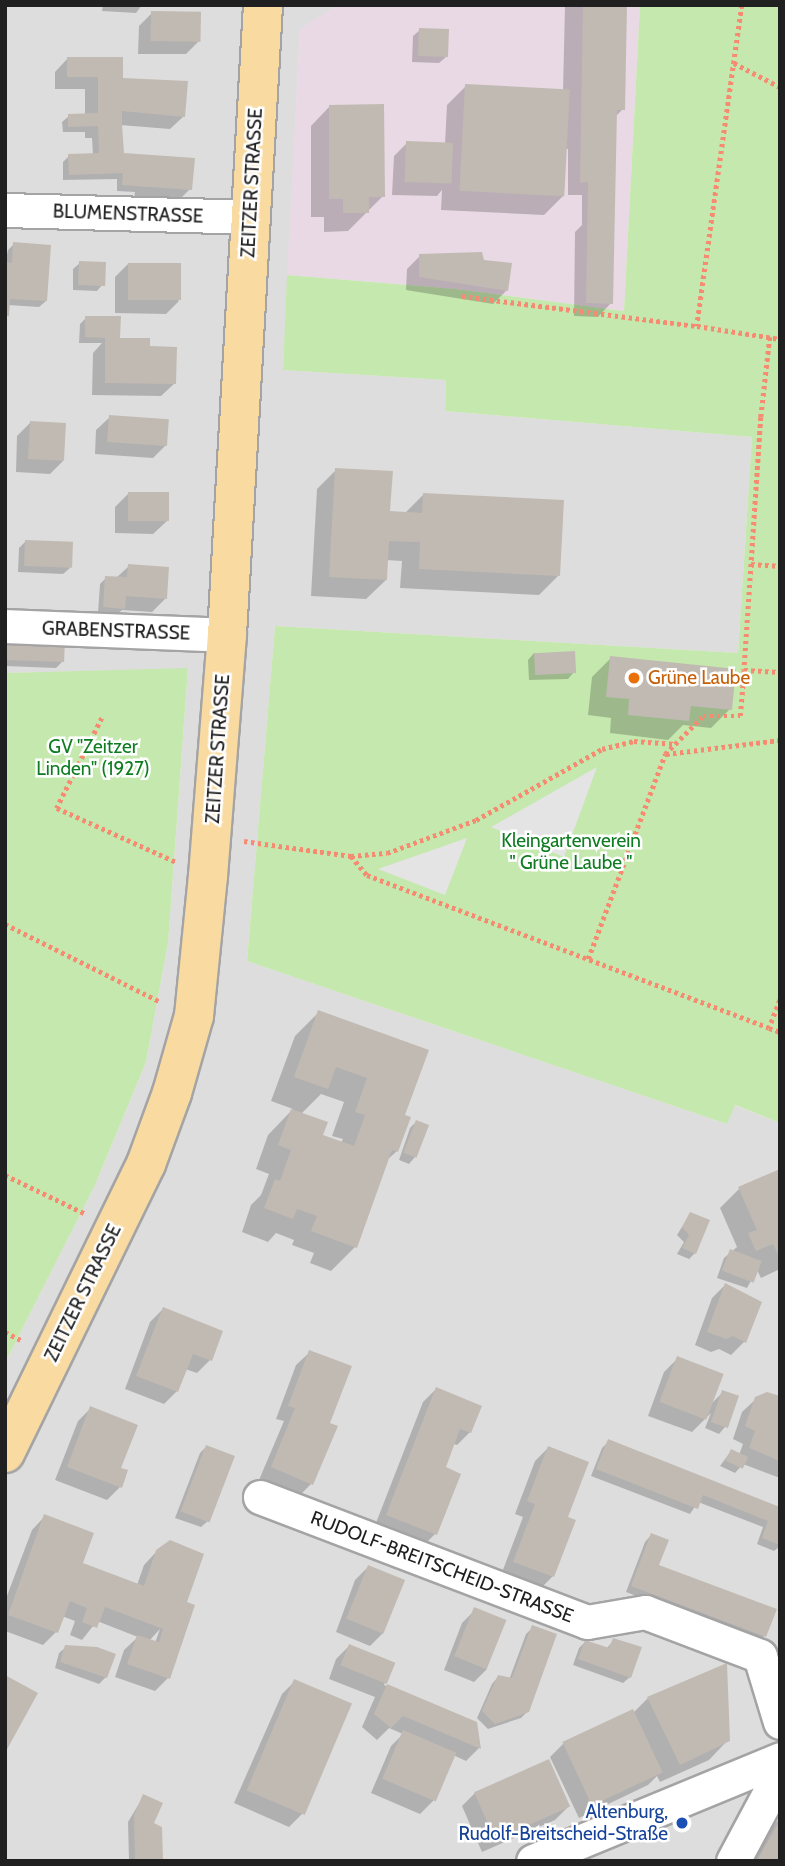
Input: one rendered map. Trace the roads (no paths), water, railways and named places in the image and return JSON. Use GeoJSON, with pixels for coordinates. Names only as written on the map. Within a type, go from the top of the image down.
{"type":"FeatureCollection","features":[{"type":"Feature","properties":{"kind":"main road","name":"ZEITZER STRASSE"},"geometry":{"type":"LineString","coordinates":[[5,1453],[146,1164],[172,1093],[194,1016],[212,836],[227,635],[263,5]]}},
{"type":"Feature","properties":{"kind":"street","name":"BLUMENSTRASSE"},"geometry":{"type":"LineString","coordinates":[[5,210],[250,217]]}},
{"type":"Feature","properties":{"kind":"street","name":"GRABENSTRASSE"},"geometry":{"type":"LineString","coordinates":[[5,626],[227,635]]}},
{"type":"Feature","properties":{"kind":"street","name":"RUDOLF-BREITSCHEID-STRASSE"},"geometry":{"type":"LineString","coordinates":[[260,1497],[587,1622],[645,1612],[760,1656],[780,1722]]}},
{"type":"Feature","properties":{"kind":"street"},"geometry":{"type":"LineString","coordinates":[[533,1861],[780,1759]]}},
{"type":"Feature","properties":{"kind":"street"},"geometry":{"type":"LineString","coordinates":[[733,1861],[780,1773]]}},
{"type":"Feature","properties":{"kind":"place","name":"Grüne Laube"},"geometry":{"type":"Point","coordinates":[634,678]}},
{"type":"Feature","properties":{"kind":"place","name":"Altenburg, Rudolf-Breitscheid-Straße"},"geometry":{"type":"Point","coordinates":[682,1823]}},
{"type":"Feature","properties":{"kind":"park label","name":"GV \"Zeitzer Linden\" (1927)"},"geometry":{"type":"Point","coordinates":[93,758]}},
{"type":"Feature","properties":{"kind":"park label","name":"Kleingartenverein \" Grüne Laube \""},"geometry":{"type":"Point","coordinates":[571,852]}}]}
